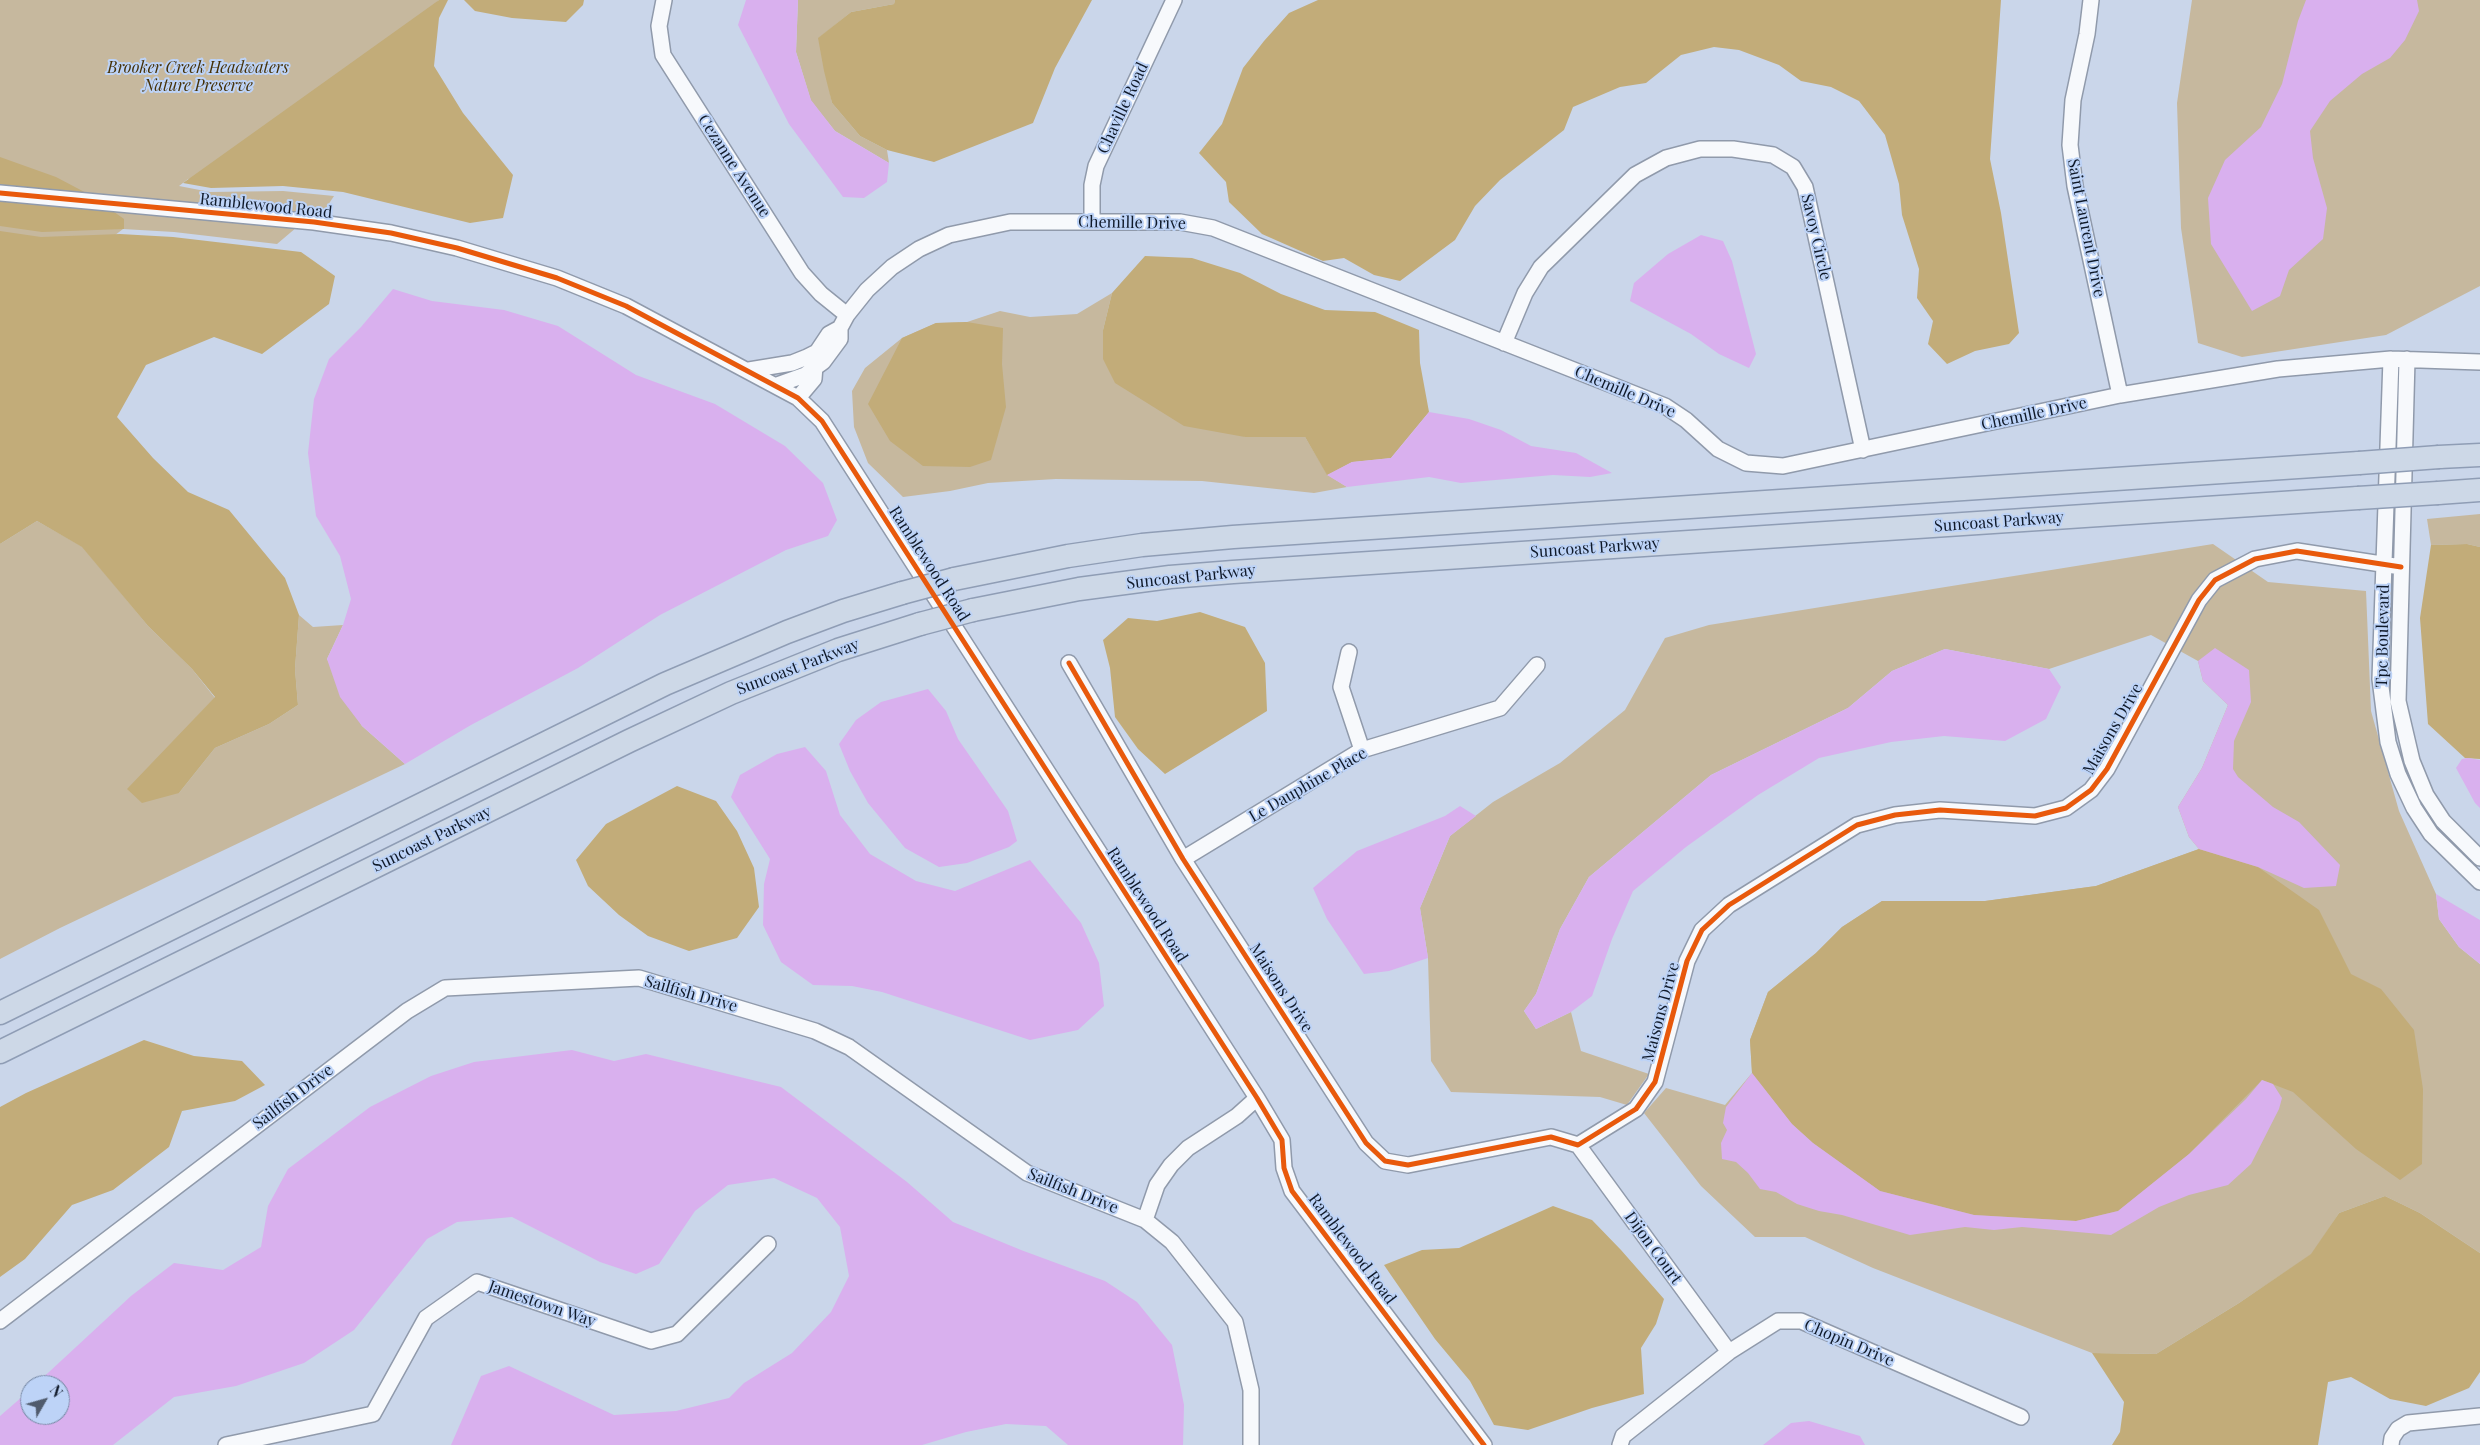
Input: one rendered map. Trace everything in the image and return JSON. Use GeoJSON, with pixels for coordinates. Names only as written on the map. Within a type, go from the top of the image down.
{"type":"FeatureCollection","features":[{"type":"Feature","properties":{"kind":"highway"},"geometry":{"type":"LineString","coordinates":[[0,1013],[666,684],[786,632],[843,611],[954,579],[1068,556],[1142,545],[1233,537],[2480,455]]}},
{"type":"Feature","properties":{"kind":"highway","name":"Suncoast Parkway"},"geometry":{"type":"LineString","coordinates":[[0,1052],[731,693],[838,650],[920,624],[973,610],[1079,589],[1170,577],[2480,490]]}},
{"type":"Feature","properties":{"kind":"street","name":"Cezanne Avenue"},"geometry":{"type":"LineString","coordinates":[[664,0],[659,26],[663,55],[802,273],[843,321]]}},
{"type":"Feature","properties":{"kind":"street","name":"Chaville Road"},"geometry":{"type":"LineString","coordinates":[[1092,222],[1092,185],[1096,166],[1174,0]]}},
{"type":"Feature","properties":{"kind":"street","name":"Saint Laurent Drive"},"geometry":{"type":"LineString","coordinates":[[2091,0],[2087,34],[2073,100],[2070,145],[2075,186],[2120,395]]}},
{"type":"Feature","properties":{"kind":"street","name":"Savoy Circle"},"geometry":{"type":"LineString","coordinates":[[1504,343],[1525,293],[1541,267],[1634,175],[1666,158],[1700,149],[1733,148],[1773,156],[1793,167],[1805,187],[1863,450]]}},
{"type":"Feature","properties":{"kind":"street","name":"Ramblewood Road"},"geometry":{"type":"LineString","coordinates":[[0,193],[314,222],[391,233],[438,244],[557,278],[626,306],[749,370],[798,398],[822,421],[1257,1098],[1282,1140],[1284,1168],[1292,1191],[1484,1445]]}},
{"type":"Feature","properties":{"kind":"street","name":"Chemille Drive"},"geometry":{"type":"LineString","coordinates":[[776,385],[805,375],[817,352],[830,334],[843,321],[867,290],[892,267],[919,249],[949,235],[1010,222],[1180,222],[1213,228],[1665,406],[1686,420],[1718,450],[1746,463],[1784,466],[2120,395],[2278,369],[2391,359],[2480,362]]}},
{"type":"Feature","properties":{"kind":"street","name":"Tpc Boulevard"},"geometry":{"type":"LineString","coordinates":[[2391,359],[2380,679],[2388,742],[2398,774],[2414,808],[2431,834],[2480,882]]}},
{"type":"Feature","properties":{"kind":"street","name":"Tpc Boulevard"},"geometry":{"type":"LineString","coordinates":[[2407,359],[2397,690],[2405,737],[2426,795],[2443,821],[2480,858]]}},
{"type":"Feature","properties":{"kind":"street","name":"Chemille Drive"},"geometry":{"type":"LineString","coordinates":[[749,370],[792,363],[812,363]]}},
{"type":"Feature","properties":{"kind":"street","name":"Chemille Drive"},"geometry":{"type":"LineString","coordinates":[[798,398],[807,390],[814,379],[812,363]]}},
{"type":"Feature","properties":{"kind":"street","name":"Maisons Drive"},"geometry":{"type":"LineString","coordinates":[[1069,662],[1183,859],[1366,1143],[1385,1161],[1408,1165],[1550,1137],[1578,1145],[1636,1109],[1656,1082],[1686,961],[1702,930],[1729,905],[1856,825],[1894,815],[1940,810],[2036,816],[2066,808],[2091,790],[2107,769],[2199,600],[2216,580],[2255,559],[2297,551],[2402,567]]}},
{"type":"Feature","properties":{"kind":"street"},"geometry":{"type":"LineString","coordinates":[[1349,652],[1341,687],[1362,750]]}},
{"type":"Feature","properties":{"kind":"street","name":"Le Dauphine Place"},"geometry":{"type":"LineString","coordinates":[[1183,859],[1362,750],[1500,708],[1537,665]]}},
{"type":"Feature","properties":{"kind":"street","name":"Sailfish Drive"},"geometry":{"type":"LineString","coordinates":[[0,1321],[407,1011],[445,988],[639,978],[815,1030],[848,1047],[1027,1173],[1145,1220],[1172,1242],[1235,1322],[1251,1390],[1252,1445]]}},
{"type":"Feature","properties":{"kind":"street"},"geometry":{"type":"LineString","coordinates":[[1145,1220],[1157,1185],[1171,1165],[1188,1148],[1237,1116],[1257,1098]]}},
{"type":"Feature","properties":{"kind":"street","name":"Dijon Court"},"geometry":{"type":"LineString","coordinates":[[1578,1145],[1729,1352]]}},
{"type":"Feature","properties":{"kind":"street","name":"Jamestown Way"},"geometry":{"type":"LineString","coordinates":[[226,1445],[373,1414],[426,1318],[477,1282],[651,1341],[677,1334],[768,1244]]}},
{"type":"Feature","properties":{"kind":"street","name":"Chopin Drive"},"geometry":{"type":"LineString","coordinates":[[1620,1445],[1623,1436],[1729,1352],[1778,1322],[1801,1321],[2021,1417]]}},
{"type":"Feature","properties":{"kind":"street"},"geometry":{"type":"LineString","coordinates":[[2391,1445],[2392,1438],[2398,1429],[2408,1423],[2480,1416]]}},
{"type":"Feature","properties":{"kind":"green space","name":"Brooker Creek Headwaters Nature Preserve"},"geometry":{"type":"Polygon","coordinates":[[[0,0],[439,0],[276,166],[188,179],[179,186],[210,192],[283,191],[334,196],[326,208],[310,216],[277,244],[174,232],[123,229],[0,323],[0,0]]]}},
{"type":"Feature","properties":{"kind":"green space"},"geometry":{"type":"Polygon","coordinates":[[[798,0],[895,0],[894,4],[851,12],[819,38],[832,103],[860,136],[887,150],[889,163],[835,131],[811,101],[796,52],[798,0]]]}},
{"type":"Feature","properties":{"kind":"green space"},"geometry":{"type":"Polygon","coordinates":[[[2192,0],[2480,0],[2480,286],[2386,335],[2242,357],[2198,343],[2181,228],[2177,103],[2192,0]]]}},
{"type":"Feature","properties":{"kind":"green space"},"geometry":{"type":"Polygon","coordinates":[[[1112,293],[1103,330],[1245,437],[1305,437],[1327,474],[1328,434],[1391,458],[1352,462],[1328,475],[1347,487],[1314,493],[1202,481],[1056,479],[988,483],[950,491],[903,497],[868,463],[854,427],[852,391],[865,368],[902,338],[936,323],[967,322],[1000,311],[1030,317],[1077,314],[1112,293]]]}},
{"type":"Feature","properties":{"kind":"green space"},"geometry":{"type":"Polygon","coordinates":[[[2480,514],[2480,547],[2467,544],[2431,545],[2427,519],[2480,514]]]}},
{"type":"Feature","properties":{"kind":"green space"},"geometry":{"type":"Polygon","coordinates":[[[37,521],[83,547],[148,626],[192,669],[215,698],[193,721],[179,793],[215,748],[269,724],[298,705],[295,669],[299,615],[313,627],[343,625],[327,659],[362,726],[405,764],[60,928],[0,959],[0,544],[37,521]]]}},
{"type":"Feature","properties":{"kind":"green space"},"geometry":{"type":"Polygon","coordinates":[[[2213,544],[2268,582],[2366,591],[2371,711],[2399,811],[2436,894],[2439,919],[2459,947],[2480,964],[2480,1253],[2420,1213],[2385,1196],[2339,1213],[2312,1254],[2239,1303],[2156,1354],[2092,1353],[1873,1268],[1805,1237],[1755,1237],[1701,1186],[1644,1113],[1666,1088],[1725,1105],[1752,1073],[1750,1040],[1768,992],[1816,953],[1842,927],[1882,901],[1985,901],[2096,886],[2199,849],[2189,837],[2178,807],[2202,768],[2228,705],[2203,681],[2198,661],[2151,635],[2049,669],[1945,649],[1892,671],[1848,708],[1711,775],[1589,877],[1560,929],[1536,994],[1524,1011],[1536,1029],[1571,1012],[1581,1051],[1649,1074],[1627,1105],[1600,1097],[1451,1092],[1431,1061],[1428,958],[1420,908],[1450,836],[1493,802],[1560,763],[1625,710],[1665,638],[1709,625],[2213,544]]]}},
{"type":"Feature","properties":{"kind":"shaded area"},"geometry":{"type":"Polygon","coordinates":[[[439,0],[448,0],[439,18],[434,66],[463,113],[513,175],[503,218],[470,223],[343,192],[283,186],[211,188],[183,183],[439,0]]]}},
{"type":"Feature","properties":{"kind":"shaded area"},"geometry":{"type":"Polygon","coordinates":[[[464,0],[584,0],[583,5],[566,22],[512,18],[475,11],[464,0]]]}},
{"type":"Feature","properties":{"kind":"shaded area"},"geometry":{"type":"Polygon","coordinates":[[[746,0],[798,0],[796,52],[811,100],[835,131],[889,163],[887,182],[864,198],[843,197],[789,124],[738,25],[746,0]]]}},
{"type":"Feature","properties":{"kind":"shaded area"},"geometry":{"type":"Polygon","coordinates":[[[895,0],[1092,0],[1055,68],[1033,123],[934,162],[887,150],[860,136],[832,103],[824,71],[818,38],[851,12],[894,4],[895,0]]]}},
{"type":"Feature","properties":{"kind":"shaded area"},"geometry":{"type":"Polygon","coordinates":[[[1318,0],[2001,0],[1990,159],[2001,213],[2019,333],[2009,344],[1975,351],[1947,364],[1928,344],[1933,321],[1917,298],[1919,269],[1902,215],[1899,184],[1885,135],[1859,101],[1831,87],[1801,81],[1779,65],[1739,50],[1714,47],[1681,55],[1646,83],[1620,87],[1573,107],[1564,130],[1500,180],[1475,206],[1455,240],[1400,281],[1374,275],[1344,258],[1323,261],[1262,234],[1229,202],[1226,182],[1199,153],[1222,124],[1243,68],[1264,41],[1289,13],[1318,0]]]}},
{"type":"Feature","properties":{"kind":"shaded area"},"geometry":{"type":"Polygon","coordinates":[[[2306,0],[2417,0],[2419,11],[2405,40],[2390,58],[2362,74],[2330,101],[2310,131],[2313,158],[2327,208],[2323,239],[2289,270],[2280,296],[2252,311],[2211,244],[2208,198],[2225,160],[2261,127],[2282,84],[2298,21],[2306,0]]]}},
{"type":"Feature","properties":{"kind":"shaded area"},"geometry":{"type":"Polygon","coordinates":[[[0,157],[56,177],[92,196],[0,187],[0,157]]]}},
{"type":"Feature","properties":{"kind":"shaded area"},"geometry":{"type":"Polygon","coordinates":[[[0,198],[110,209],[124,219],[124,229],[42,232],[0,226],[0,198]]]}},
{"type":"Feature","properties":{"kind":"shaded area"},"geometry":{"type":"Polygon","coordinates":[[[0,231],[41,237],[120,234],[173,237],[301,252],[335,276],[329,304],[262,354],[214,337],[146,365],[117,417],[153,458],[188,492],[229,510],[285,578],[299,615],[295,669],[298,705],[269,724],[215,748],[179,793],[142,803],[127,789],[215,697],[192,669],[148,626],[82,547],[37,521],[0,544],[0,231]]]}},
{"type":"Feature","properties":{"kind":"shaded area"},"geometry":{"type":"Polygon","coordinates":[[[1701,235],[1723,241],[1732,261],[1756,354],[1749,368],[1719,354],[1691,334],[1630,301],[1634,283],[1668,254],[1701,235]]]}},
{"type":"Feature","properties":{"kind":"shaded area"},"geometry":{"type":"Polygon","coordinates":[[[1145,256],[1192,258],[1240,273],[1281,294],[1325,310],[1375,312],[1419,330],[1420,363],[1429,412],[1391,458],[1352,462],[1327,475],[1305,437],[1245,437],[1184,426],[1115,383],[1103,359],[1103,330],[1112,293],[1145,256]]]}},
{"type":"Feature","properties":{"kind":"shaded area"},"geometry":{"type":"Polygon","coordinates":[[[393,289],[432,301],[504,310],[558,326],[636,375],[715,404],[785,446],[823,483],[837,520],[828,536],[786,550],[660,615],[578,668],[471,725],[405,764],[362,726],[340,697],[327,659],[343,625],[351,599],[340,556],[316,516],[308,453],[314,399],[329,359],[361,327],[393,289]]]}},
{"type":"Feature","properties":{"kind":"shaded area"},"geometry":{"type":"Polygon","coordinates":[[[967,322],[1003,328],[1002,364],[1006,407],[991,460],[970,467],[923,466],[890,441],[868,404],[902,338],[936,323],[967,322]]]}},
{"type":"Feature","properties":{"kind":"shaded area"},"geometry":{"type":"Polygon","coordinates":[[[1429,412],[1469,419],[1501,430],[1531,446],[1576,453],[1612,473],[1590,477],[1553,475],[1461,483],[1429,477],[1347,487],[1327,475],[1352,462],[1391,458],[1429,412]]]}},
{"type":"Feature","properties":{"kind":"shaded area"},"geometry":{"type":"Polygon","coordinates":[[[2467,544],[2480,547],[2480,759],[2465,758],[2428,724],[2420,618],[2431,545],[2467,544]]]}},
{"type":"Feature","properties":{"kind":"shaded area"},"geometry":{"type":"Polygon","coordinates":[[[1200,612],[1245,627],[1265,663],[1267,711],[1165,774],[1138,749],[1115,717],[1110,668],[1103,640],[1128,618],[1157,621],[1200,612]]]}},
{"type":"Feature","properties":{"kind":"shaded area"},"geometry":{"type":"Polygon","coordinates":[[[2215,648],[2249,670],[2251,702],[2234,741],[2233,769],[2238,777],[2273,807],[2299,822],[2340,865],[2336,886],[2304,888],[2258,867],[2199,849],[2189,837],[2178,807],[2202,768],[2228,705],[2203,681],[2198,661],[2215,648]]]}},
{"type":"Feature","properties":{"kind":"shaded area"},"geometry":{"type":"Polygon","coordinates":[[[1945,649],[2049,669],[2061,687],[2046,719],[2005,741],[1944,736],[1891,742],[1819,758],[1758,795],[1686,847],[1633,891],[1612,939],[1592,996],[1571,1012],[1536,1029],[1524,1011],[1536,994],[1560,929],[1589,877],[1711,775],[1848,708],[1892,671],[1945,649]]]}},
{"type":"Feature","properties":{"kind":"shaded area"},"geometry":{"type":"Polygon","coordinates":[[[928,689],[946,711],[958,739],[1008,811],[1017,841],[1009,847],[967,863],[939,867],[905,848],[868,803],[850,771],[839,744],[856,720],[881,702],[928,689]]]}},
{"type":"Feature","properties":{"kind":"shaded area"},"geometry":{"type":"Polygon","coordinates":[[[805,747],[826,771],[840,815],[870,854],[916,881],[955,891],[1030,860],[1081,923],[1099,963],[1104,1006],[1078,1030],[1030,1040],[882,992],[852,986],[813,985],[781,962],[763,925],[764,884],[770,859],[731,797],[740,775],[777,754],[805,747]]]}},
{"type":"Feature","properties":{"kind":"shaded area"},"geometry":{"type":"Polygon","coordinates":[[[2462,759],[2480,760],[2480,808],[2475,803],[2456,768],[2462,759]]]}},
{"type":"Feature","properties":{"kind":"shaded area"},"geometry":{"type":"Polygon","coordinates":[[[677,786],[716,801],[737,831],[754,868],[759,907],[737,938],[689,951],[648,936],[619,915],[588,886],[576,860],[606,824],[677,786]]]}},
{"type":"Feature","properties":{"kind":"shaded area"},"geometry":{"type":"Polygon","coordinates":[[[1460,806],[1476,816],[1450,836],[1420,908],[1428,958],[1389,971],[1364,974],[1327,919],[1313,888],[1357,851],[1445,816],[1460,806]]]}},
{"type":"Feature","properties":{"kind":"shaded area"},"geometry":{"type":"Polygon","coordinates":[[[2199,849],[2258,867],[2319,910],[2351,974],[2381,989],[2414,1030],[2423,1089],[2422,1164],[2400,1180],[2356,1149],[2293,1092],[2262,1080],[2189,1154],[2118,1211],[2076,1221],[1974,1215],[1880,1191],[1813,1143],[1792,1124],[1752,1073],[1750,1040],[1768,992],[1816,953],[1842,927],[1882,901],[1985,901],[2096,886],[2199,849]]]}},
{"type":"Feature","properties":{"kind":"shaded area"},"geometry":{"type":"Polygon","coordinates":[[[2436,894],[2480,920],[2480,964],[2459,947],[2439,919],[2436,894]]]}},
{"type":"Feature","properties":{"kind":"shaded area"},"geometry":{"type":"Polygon","coordinates":[[[144,1040],[194,1056],[242,1061],[265,1085],[235,1101],[182,1111],[169,1147],[113,1190],[72,1205],[25,1259],[0,1277],[0,1107],[26,1093],[144,1040]]]}},
{"type":"Feature","properties":{"kind":"shaded area"},"geometry":{"type":"Polygon","coordinates":[[[572,1050],[614,1061],[646,1054],[781,1087],[907,1182],[953,1222],[1105,1281],[1137,1302],[1172,1345],[1184,1405],[1183,1445],[1068,1445],[1046,1426],[1006,1424],[966,1432],[922,1445],[451,1445],[481,1376],[509,1366],[614,1415],[676,1411],[729,1398],[744,1383],[792,1353],[831,1312],[849,1276],[840,1227],[817,1198],[774,1178],[728,1185],[695,1211],[659,1264],[636,1274],[600,1262],[512,1217],[457,1222],[427,1239],[354,1330],[304,1363],[236,1386],[174,1397],[113,1445],[0,1445],[0,1416],[20,1399],[20,1425],[70,1425],[70,1375],[46,1375],[131,1296],[174,1263],[223,1270],[261,1247],[268,1206],[288,1169],[370,1107],[431,1076],[474,1062],[572,1050]]]}},
{"type":"Feature","properties":{"kind":"shaded area"},"geometry":{"type":"Polygon","coordinates":[[[1752,1073],[1792,1124],[1813,1143],[1880,1191],[1974,1215],[2076,1221],[2118,1211],[2189,1154],[2246,1099],[2262,1080],[2273,1084],[2282,1098],[2279,1109],[2251,1164],[2228,1185],[2189,1195],[2159,1207],[2111,1235],[2022,1227],[1994,1230],[1965,1227],[1910,1235],[1797,1204],[1776,1192],[1760,1189],[1748,1173],[1736,1162],[1722,1159],[1721,1143],[1727,1130],[1723,1123],[1726,1107],[1752,1073]]]}},
{"type":"Feature","properties":{"kind":"shaded area"},"geometry":{"type":"Polygon","coordinates":[[[2385,1196],[2420,1213],[2480,1253],[2480,1372],[2469,1388],[2426,1406],[2390,1399],[2351,1377],[2328,1382],[2318,1445],[2112,1445],[2120,1432],[2124,1402],[2092,1353],[2156,1354],[2239,1303],[2311,1254],[2339,1213],[2385,1196]]]}},
{"type":"Feature","properties":{"kind":"shaded area"},"geometry":{"type":"Polygon","coordinates":[[[1553,1206],[1592,1220],[1664,1299],[1656,1324],[1641,1348],[1644,1394],[1592,1408],[1528,1430],[1494,1425],[1470,1381],[1435,1339],[1384,1265],[1422,1250],[1459,1248],[1553,1206]]]}},
{"type":"Feature","properties":{"kind":"shaded area"},"geometry":{"type":"Polygon","coordinates":[[[1809,1421],[1860,1436],[1865,1445],[1763,1445],[1791,1423],[1809,1421]]]}},
{"type":"Feature","properties":{"kind":"cycle path"},"geometry":{"type":"LineString","coordinates":[[0,193],[314,222],[391,233],[457,248],[557,278],[626,306],[798,398],[822,421],[1257,1098],[1282,1140],[1284,1168],[1292,1191],[1484,1445]]}},
{"type":"Feature","properties":{"kind":"cycle path"},"geometry":{"type":"LineString","coordinates":[[1069,663],[1183,859],[1366,1143],[1385,1161],[1408,1165],[1551,1137],[1578,1145],[1636,1109],[1655,1082],[1687,961],[1702,930],[1729,905],[1857,825],[1895,815],[1940,810],[2035,816],[2066,808],[2091,790],[2107,769],[2199,600],[2215,580],[2255,559],[2297,551],[2401,567]]}}]}
